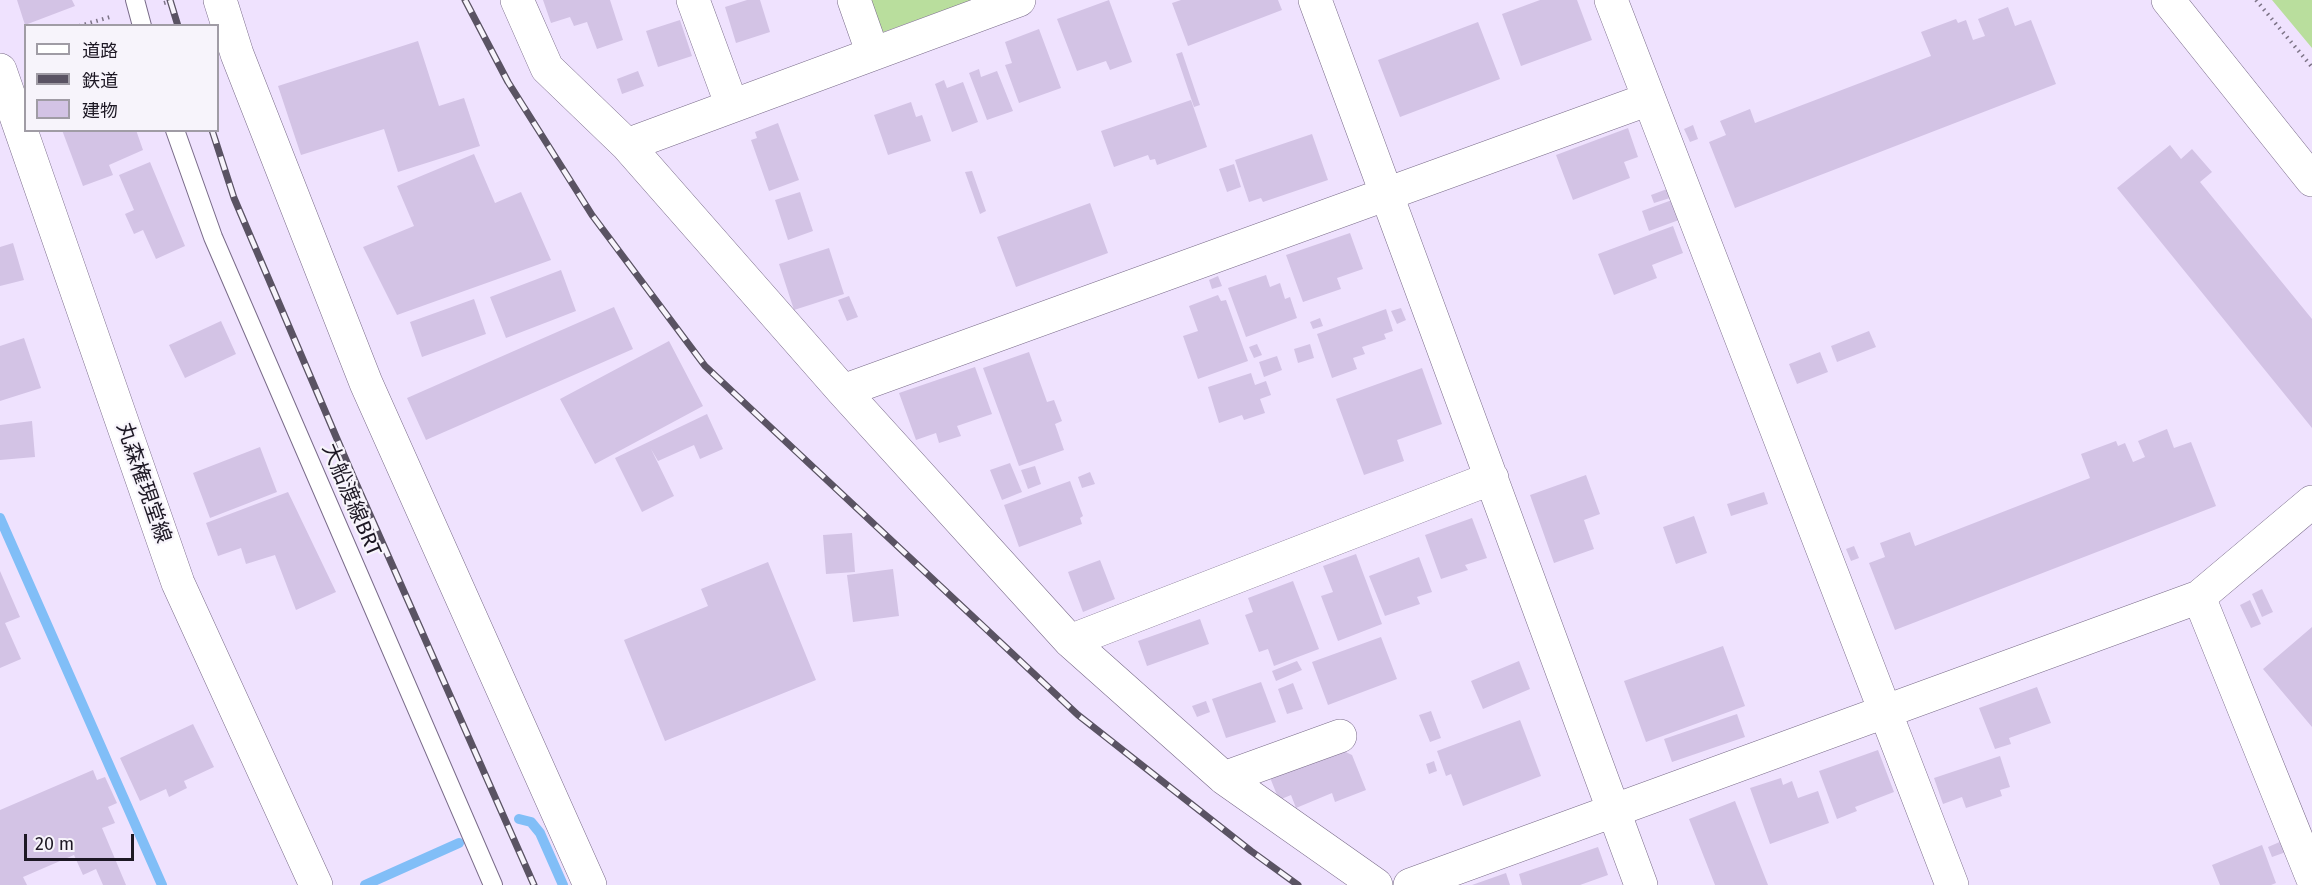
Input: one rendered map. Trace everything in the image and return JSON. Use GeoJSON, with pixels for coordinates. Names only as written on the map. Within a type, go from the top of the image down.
{"type":"FeatureCollection","features":[{"type":"Feature","properties":{"kind":"street"},"geometry":{"type":"LineString","coordinates":[[220,0],[237,54],[366,383],[590,885]]}},
{"type":"Feature","properties":{"kind":"street"},"geometry":{"type":"LineString","coordinates":[[517,0],[547,68],[627,145],[843,391],[1070,641],[1224,778],[1376,885]]}},
{"type":"Feature","properties":{"kind":"street"},"geometry":{"type":"LineString","coordinates":[[693,0],[732,106]]}},
{"type":"Feature","properties":{"kind":"street"},"geometry":{"type":"LineString","coordinates":[[854,0],[873,54]]}},
{"type":"Feature","properties":{"kind":"street"},"geometry":{"type":"LineString","coordinates":[[627,145],[1019,0]]}},
{"type":"Feature","properties":{"kind":"street"},"geometry":{"type":"LineString","coordinates":[[1315,0],[1641,885]]}},
{"type":"Feature","properties":{"kind":"street"},"geometry":{"type":"LineString","coordinates":[[1611,0],[1952,885]]}},
{"type":"Feature","properties":{"kind":"street"},"geometry":{"type":"LineString","coordinates":[[2168,0],[2312,180]]}},
{"type":"Feature","properties":{"kind":"street","name":"丸森権現堂線"},"geometry":{"type":"LineString","coordinates":[[0,70],[178,582],[316,885]]}},
{"type":"Feature","properties":{"kind":"street"},"geometry":{"type":"LineString","coordinates":[[843,391],[1649,99]]}},
{"type":"Feature","properties":{"kind":"street"},"geometry":{"type":"LineString","coordinates":[[1070,641],[1492,478]]}},
{"type":"Feature","properties":{"kind":"street"},"geometry":{"type":"LineString","coordinates":[[1410,885],[2199,597],[2312,502]]}},
{"type":"Feature","properties":{"kind":"street"},"geometry":{"type":"LineString","coordinates":[[2199,597],[2312,877]]}},
{"type":"Feature","properties":{"kind":"street"},"geometry":{"type":"LineString","coordinates":[[1224,778],[1340,736]]}},
{"type":"Feature","properties":{"kind":"lane"},"geometry":{"type":"LineString","coordinates":[[135,0],[141,24]]}},
{"type":"Feature","properties":{"kind":"lane","name":"大船渡線BRT"},"geometry":{"type":"LineString","coordinates":[[176,132],[213,237],[493,885]]}},
{"type":"Feature","properties":{"kind":"path"},"geometry":{"type":"LineString","coordinates":[[2256,0],[2312,67]]}},
{"type":"Feature","properties":{"kind":"green space"},"geometry":{"type":"Polygon","coordinates":[[[865,0],[972,0],[878,34],[865,0]]]}},
{"type":"Feature","properties":{"kind":"green space"},"geometry":{"type":"Polygon","coordinates":[[[2272,0],[2312,0],[2312,48],[2272,0]]]}},
{"type":"Feature","properties":{"kind":"building"},"geometry":{"type":"Polygon","coordinates":[[[17,0],[72,0],[75,6],[28,24],[25,24],[17,0]]]}},
{"type":"Feature","properties":{"kind":"building"},"geometry":{"type":"Polygon","coordinates":[[[543,0],[610,0],[623,40],[597,49],[587,22],[574,26],[570,17],[551,23],[543,0]]]}},
{"type":"Feature","properties":{"kind":"building"},"geometry":{"type":"Polygon","coordinates":[[[747,0],[760,0],[770,32],[736,43],[725,7],[747,0]]]}},
{"type":"Feature","properties":{"kind":"building"},"geometry":{"type":"Polygon","coordinates":[[[1109,0],[1132,62],[1110,70],[1106,61],[1077,71],[1057,19],[1109,0]]]}},
{"type":"Feature","properties":{"kind":"building"},"geometry":{"type":"Polygon","coordinates":[[[1181,0],[1278,0],[1282,10],[1188,46],[1172,3],[1181,0]]]}},
{"type":"Feature","properties":{"kind":"building"},"geometry":{"type":"Polygon","coordinates":[[[1540,0],[1577,0],[1592,40],[1521,66],[1502,14],[1540,0]]]}},
{"type":"Feature","properties":{"kind":"building"},"geometry":{"type":"Polygon","coordinates":[[[2008,7],[2015,26],[2031,20],[2056,84],[1735,208],[1709,142],[1726,135],[1720,121],[1750,109],[1755,123],[1931,56],[1921,32],[1956,19],[1958,23],[1966,20],[1973,40],[1985,36],[1978,19],[2008,7]]]}},
{"type":"Feature","properties":{"kind":"building"},"geometry":{"type":"Polygon","coordinates":[[[680,20],[692,56],[658,67],[646,31],[680,20]]]}},
{"type":"Feature","properties":{"kind":"building"},"geometry":{"type":"Polygon","coordinates":[[[1478,22],[1500,79],[1400,117],[1378,60],[1478,22]]]}},
{"type":"Feature","properties":{"kind":"building"},"geometry":{"type":"Polygon","coordinates":[[[1039,29],[1061,88],[1019,103],[1005,65],[1012,63],[1005,42],[1039,29]]]}},
{"type":"Feature","properties":{"kind":"building"},"geometry":{"type":"Polygon","coordinates":[[[418,41],[439,106],[464,98],[480,146],[398,172],[384,129],[301,155],[278,86],[418,41]]]}},
{"type":"Feature","properties":{"kind":"building"},"geometry":{"type":"Polygon","coordinates":[[[1182,52],[1200,105],[1194,107],[1176,54],[1182,52]]]}},
{"type":"Feature","properties":{"kind":"building"},"geometry":{"type":"Polygon","coordinates":[[[979,69],[981,77],[997,71],[1013,111],[987,120],[969,73],[979,69]]]}},
{"type":"Feature","properties":{"kind":"building"},"geometry":{"type":"Polygon","coordinates":[[[638,71],[644,86],[622,94],[617,79],[638,71]]]}},
{"type":"Feature","properties":{"kind":"building"},"geometry":{"type":"Polygon","coordinates":[[[944,80],[947,88],[963,82],[978,122],[952,132],[935,84],[944,80]]]}},
{"type":"Feature","properties":{"kind":"building"},"geometry":{"type":"Polygon","coordinates":[[[1191,100],[1207,147],[1157,165],[1155,159],[1150,160],[1148,155],[1114,167],[1101,131],[1191,100]]]}},
{"type":"Feature","properties":{"kind":"building"},"geometry":{"type":"Polygon","coordinates":[[[911,102],[916,117],[922,115],[931,141],[888,155],[874,115],[911,102]]]}},
{"type":"Feature","properties":{"kind":"building"},"geometry":{"type":"Polygon","coordinates":[[[778,123],[799,180],[769,191],[751,140],[757,138],[755,132],[778,123]]]}},
{"type":"Feature","properties":{"kind":"building"},"geometry":{"type":"Polygon","coordinates":[[[1693,125],[1698,139],[1690,142],[1684,129],[1693,125]]]}},
{"type":"Feature","properties":{"kind":"building"},"geometry":{"type":"Polygon","coordinates":[[[1628,128],[1638,157],[1624,162],[1630,178],[1573,200],[1556,155],[1628,128]]]}},
{"type":"Feature","properties":{"kind":"building"},"geometry":{"type":"Polygon","coordinates":[[[63,132],[137,132],[143,150],[109,165],[113,175],[83,186],[63,132]]]}},
{"type":"Feature","properties":{"kind":"building"},"geometry":{"type":"Polygon","coordinates":[[[1312,134],[1328,180],[1263,202],[1261,198],[1249,202],[1235,160],[1312,134]]]}},
{"type":"Feature","properties":{"kind":"building"},"geometry":{"type":"Polygon","coordinates":[[[2170,145],[2181,159],[2192,149],[2212,172],[2200,182],[2312,319],[2312,428],[2117,188],[2170,145]]]}},
{"type":"Feature","properties":{"kind":"building"},"geometry":{"type":"Polygon","coordinates":[[[474,154],[495,203],[521,192],[551,260],[397,315],[363,247],[414,226],[397,186],[474,154]]]}},
{"type":"Feature","properties":{"kind":"building"},"geometry":{"type":"Polygon","coordinates":[[[150,162],[185,246],[156,259],[143,230],[134,234],[125,214],[134,210],[119,175],[150,162]]]}},
{"type":"Feature","properties":{"kind":"building"},"geometry":{"type":"Polygon","coordinates":[[[1234,164],[1241,187],[1227,192],[1219,169],[1234,164]]]}},
{"type":"Feature","properties":{"kind":"building"},"geometry":{"type":"Polygon","coordinates":[[[972,171],[986,211],[980,214],[965,172],[972,171]]]}},
{"type":"Feature","properties":{"kind":"building"},"geometry":{"type":"Polygon","coordinates":[[[1667,189],[1670,198],[1654,203],[1651,195],[1667,189]]]}},
{"type":"Feature","properties":{"kind":"building"},"geometry":{"type":"Polygon","coordinates":[[[800,192],[813,231],[788,240],[775,200],[800,192]]]}},
{"type":"Feature","properties":{"kind":"building"},"geometry":{"type":"Polygon","coordinates":[[[1672,200],[1679,220],[1649,231],[1642,211],[1672,200]]]}},
{"type":"Feature","properties":{"kind":"building"},"geometry":{"type":"Polygon","coordinates":[[[1090,203],[1108,253],[1016,287],[997,237],[1090,203]]]}},
{"type":"Feature","properties":{"kind":"building"},"geometry":{"type":"Polygon","coordinates":[[[1673,226],[1683,253],[1652,265],[1657,278],[1614,295],[1598,254],[1673,226]]]}},
{"type":"Feature","properties":{"kind":"building"},"geometry":{"type":"Polygon","coordinates":[[[1350,233],[1363,269],[1337,278],[1341,289],[1303,302],[1286,255],[1350,233]]]}},
{"type":"Feature","properties":{"kind":"building"},"geometry":{"type":"Polygon","coordinates":[[[13,243],[24,280],[0,286],[0,247],[13,243]]]}},
{"type":"Feature","properties":{"kind":"building"},"geometry":{"type":"Polygon","coordinates":[[[829,248],[844,294],[794,310],[779,264],[829,248]]]}},
{"type":"Feature","properties":{"kind":"building"},"geometry":{"type":"Polygon","coordinates":[[[561,270],[576,311],[506,338],[490,297],[561,270]]]}},
{"type":"Feature","properties":{"kind":"building"},"geometry":{"type":"Polygon","coordinates":[[[1266,275],[1270,287],[1280,283],[1285,299],[1290,297],[1297,318],[1246,337],[1228,288],[1266,275]]]}},
{"type":"Feature","properties":{"kind":"building"},"geometry":{"type":"Polygon","coordinates":[[[1218,276],[1222,286],[1212,289],[1209,280],[1218,276]]]}},
{"type":"Feature","properties":{"kind":"building"},"geometry":{"type":"Polygon","coordinates":[[[1218,295],[1221,301],[1226,300],[1248,361],[1198,379],[1183,336],[1198,331],[1189,306],[1218,295]]]}},
{"type":"Feature","properties":{"kind":"building"},"geometry":{"type":"Polygon","coordinates":[[[849,296],[858,317],[847,321],[838,300],[849,296]]]}},
{"type":"Feature","properties":{"kind":"building"},"geometry":{"type":"Polygon","coordinates":[[[474,299],[486,334],[422,357],[410,322],[474,299]]]}},
{"type":"Feature","properties":{"kind":"building"},"geometry":{"type":"Polygon","coordinates":[[[614,307],[633,349],[426,440],[407,398],[614,307]]]}},
{"type":"Feature","properties":{"kind":"building"},"geometry":{"type":"Polygon","coordinates":[[[1401,308],[1406,320],[1397,324],[1391,311],[1401,308]]]}},
{"type":"Feature","properties":{"kind":"building"},"geometry":{"type":"Polygon","coordinates":[[[1386,309],[1393,331],[1384,334],[1386,339],[1362,347],[1365,354],[1353,358],[1357,369],[1332,378],[1317,334],[1386,309]]]}},
{"type":"Feature","properties":{"kind":"building"},"geometry":{"type":"Polygon","coordinates":[[[1320,318],[1323,326],[1313,329],[1310,322],[1320,318]]]}},
{"type":"Feature","properties":{"kind":"building"},"geometry":{"type":"Polygon","coordinates":[[[221,321],[236,354],[185,378],[169,345],[221,321]]]}},
{"type":"Feature","properties":{"kind":"building"},"geometry":{"type":"Polygon","coordinates":[[[1869,331],[1876,347],[1837,362],[1831,346],[1869,331]]]}},
{"type":"Feature","properties":{"kind":"building"},"geometry":{"type":"Polygon","coordinates":[[[24,338],[41,388],[0,401],[0,346],[24,338]]]}},
{"type":"Feature","properties":{"kind":"building"},"geometry":{"type":"Polygon","coordinates":[[[669,341],[703,406],[595,464],[560,399],[669,341]]]}},
{"type":"Feature","properties":{"kind":"building"},"geometry":{"type":"Polygon","coordinates":[[[1257,344],[1262,355],[1254,358],[1249,347],[1257,344]]]}},
{"type":"Feature","properties":{"kind":"building"},"geometry":{"type":"Polygon","coordinates":[[[1310,344],[1314,358],[1298,363],[1294,349],[1310,344]]]}},
{"type":"Feature","properties":{"kind":"building"},"geometry":{"type":"Polygon","coordinates":[[[1029,352],[1047,402],[1054,400],[1062,421],[1055,424],[1064,450],[1019,466],[983,368],[1029,352]]]}},
{"type":"Feature","properties":{"kind":"building"},"geometry":{"type":"Polygon","coordinates":[[[1820,352],[1828,372],[1797,384],[1789,364],[1820,352]]]}},
{"type":"Feature","properties":{"kind":"building"},"geometry":{"type":"Polygon","coordinates":[[[1277,356],[1282,370],[1264,377],[1259,362],[1277,356]]]}},
{"type":"Feature","properties":{"kind":"building"},"geometry":{"type":"Polygon","coordinates":[[[975,367],[992,414],[957,426],[961,436],[939,443],[936,433],[916,440],[899,393],[975,367]]]}},
{"type":"Feature","properties":{"kind":"building"},"geometry":{"type":"Polygon","coordinates":[[[1422,368],[1442,424],[1397,440],[1404,461],[1364,475],[1336,399],[1422,368]]]}},
{"type":"Feature","properties":{"kind":"building"},"geometry":{"type":"Polygon","coordinates":[[[1251,373],[1255,385],[1266,381],[1271,395],[1260,399],[1265,413],[1244,420],[1242,415],[1219,423],[1208,387],[1251,373]]]}},
{"type":"Feature","properties":{"kind":"building"},"geometry":{"type":"Polygon","coordinates":[[[707,414],[723,449],[700,459],[694,445],[658,461],[651,449],[674,496],[642,512],[615,458],[707,414]]]}},
{"type":"Feature","properties":{"kind":"building"},"geometry":{"type":"Polygon","coordinates":[[[32,421],[35,457],[0,460],[0,425],[32,421]]]}},
{"type":"Feature","properties":{"kind":"building"},"geometry":{"type":"Polygon","coordinates":[[[2167,429],[2174,448],[2191,442],[2216,506],[1895,630],[1869,563],[1885,557],[1880,543],[1910,532],[1915,546],[2090,478],[2081,454],[2116,441],[2118,446],[2125,443],[2133,462],[2145,457],[2138,441],[2167,429]]]}},
{"type":"Feature","properties":{"kind":"building"},"geometry":{"type":"Polygon","coordinates":[[[260,447],[277,492],[210,518],[193,473],[260,447]]]}},
{"type":"Feature","properties":{"kind":"building"},"geometry":{"type":"Polygon","coordinates":[[[1010,463],[1022,492],[1002,500],[990,470],[1010,463]]]}},
{"type":"Feature","properties":{"kind":"building"},"geometry":{"type":"Polygon","coordinates":[[[1035,466],[1041,484],[1028,489],[1021,470],[1035,466]]]}},
{"type":"Feature","properties":{"kind":"building"},"geometry":{"type":"Polygon","coordinates":[[[1090,472],[1095,484],[1082,488],[1078,477],[1090,472]]]}},
{"type":"Feature","properties":{"kind":"building"},"geometry":{"type":"Polygon","coordinates":[[[1586,475],[1600,514],[1584,520],[1594,549],[1554,563],[1530,495],[1586,475]]]}},
{"type":"Feature","properties":{"kind":"building"},"geometry":{"type":"Polygon","coordinates":[[[1070,481],[1083,516],[1080,518],[1082,524],[1019,547],[1004,505],[1070,481]]]}},
{"type":"Feature","properties":{"kind":"building"},"geometry":{"type":"Polygon","coordinates":[[[288,492],[336,592],[296,610],[275,555],[246,564],[241,548],[218,556],[206,523],[288,492]]]}},
{"type":"Feature","properties":{"kind":"building"},"geometry":{"type":"Polygon","coordinates":[[[1764,492],[1768,504],[1731,516],[1727,504],[1764,492]]]}},
{"type":"Feature","properties":{"kind":"building"},"geometry":{"type":"Polygon","coordinates":[[[1694,516],[1707,553],[1676,564],[1663,527],[1694,516]]]}},
{"type":"Feature","properties":{"kind":"building"},"geometry":{"type":"Polygon","coordinates":[[[1472,518],[1487,558],[1465,565],[1468,570],[1441,579],[1425,535],[1472,518]]]}},
{"type":"Feature","properties":{"kind":"building"},"geometry":{"type":"Polygon","coordinates":[[[852,533],[855,572],[826,574],[823,535],[852,533]]]}},
{"type":"Feature","properties":{"kind":"building"},"geometry":{"type":"Polygon","coordinates":[[[1854,546],[1859,558],[1851,561],[1846,549],[1854,546]]]}},
{"type":"Feature","properties":{"kind":"building"},"geometry":{"type":"Polygon","coordinates":[[[1356,554],[1382,624],[1338,641],[1321,596],[1333,592],[1323,566],[1356,554]]]}},
{"type":"Feature","properties":{"kind":"building"},"geometry":{"type":"Polygon","coordinates":[[[1419,557],[1432,592],[1417,597],[1420,604],[1385,616],[1369,576],[1419,557]]]}},
{"type":"Feature","properties":{"kind":"building"},"geometry":{"type":"Polygon","coordinates":[[[1100,560],[1115,599],[1083,612],[1068,572],[1100,560]]]}},
{"type":"Feature","properties":{"kind":"building"},"geometry":{"type":"Polygon","coordinates":[[[768,562],[816,680],[665,741],[624,640],[708,606],[701,589],[768,562]]]}},
{"type":"Feature","properties":{"kind":"building"},"geometry":{"type":"Polygon","coordinates":[[[893,569],[899,616],[853,622],[847,575],[893,569]]]}},
{"type":"Feature","properties":{"kind":"building"},"geometry":{"type":"Polygon","coordinates":[[[0,571],[20,617],[5,623],[21,659],[0,668],[0,571]]]}},
{"type":"Feature","properties":{"kind":"building"},"geometry":{"type":"Polygon","coordinates":[[[1293,581],[1319,649],[1274,666],[1268,649],[1259,652],[1245,615],[1253,612],[1248,598],[1293,581]]]}},
{"type":"Feature","properties":{"kind":"building"},"geometry":{"type":"Polygon","coordinates":[[[2262,589],[2273,612],[2262,617],[2252,594],[2262,589]]]}},
{"type":"Feature","properties":{"kind":"building"},"geometry":{"type":"Polygon","coordinates":[[[2250,600],[2261,624],[2251,628],[2240,605],[2250,600]]]}},
{"type":"Feature","properties":{"kind":"building"},"geometry":{"type":"Polygon","coordinates":[[[1200,619],[1209,644],[1147,666],[1138,641],[1200,619]]]}},
{"type":"Feature","properties":{"kind":"building"},"geometry":{"type":"Polygon","coordinates":[[[2312,627],[2312,727],[2263,669],[2312,627]]]}},
{"type":"Feature","properties":{"kind":"building"},"geometry":{"type":"Polygon","coordinates":[[[1381,637],[1397,679],[1328,705],[1312,662],[1381,637]]]}},
{"type":"Feature","properties":{"kind":"building"},"geometry":{"type":"Polygon","coordinates":[[[1723,646],[1745,706],[1646,742],[1624,681],[1723,646]]]}},
{"type":"Feature","properties":{"kind":"building"},"geometry":{"type":"Polygon","coordinates":[[[1297,661],[1302,670],[1276,681],[1272,671],[1297,661]]]}},
{"type":"Feature","properties":{"kind":"building"},"geometry":{"type":"Polygon","coordinates":[[[1519,661],[1530,689],[1483,709],[1471,681],[1519,661]]]}},
{"type":"Feature","properties":{"kind":"building"},"geometry":{"type":"Polygon","coordinates":[[[1261,682],[1276,722],[1226,738],[1212,699],[1261,682]]]}},
{"type":"Feature","properties":{"kind":"building"},"geometry":{"type":"Polygon","coordinates":[[[1293,683],[1303,709],[1287,714],[1278,689],[1293,683]]]}},
{"type":"Feature","properties":{"kind":"building"},"geometry":{"type":"Polygon","coordinates":[[[2037,687],[2051,723],[2009,738],[2011,744],[1995,749],[1979,708],[2037,687]]]}},
{"type":"Feature","properties":{"kind":"building"},"geometry":{"type":"Polygon","coordinates":[[[1206,701],[1210,712],[1197,717],[1192,706],[1206,701]]]}},
{"type":"Feature","properties":{"kind":"building"},"geometry":{"type":"Polygon","coordinates":[[[1431,711],[1441,738],[1430,742],[1419,715],[1431,711]]]}},
{"type":"Feature","properties":{"kind":"building"},"geometry":{"type":"Polygon","coordinates":[[[1737,714],[1745,737],[1672,762],[1664,739],[1737,714]]]}},
{"type":"Feature","properties":{"kind":"building"},"geometry":{"type":"Polygon","coordinates":[[[1520,720],[1541,776],[1463,806],[1451,774],[1446,776],[1437,751],[1520,720]]]}},
{"type":"Feature","properties":{"kind":"building"},"geometry":{"type":"Polygon","coordinates":[[[193,724],[214,767],[184,781],[187,788],[169,797],[166,789],[140,801],[120,758],[193,724]]]}},
{"type":"Feature","properties":{"kind":"building"},"geometry":{"type":"Polygon","coordinates":[[[1337,748],[1352,755],[1366,790],[1335,802],[1332,793],[1296,808],[1291,795],[1279,800],[1269,775],[1337,748]]]}},
{"type":"Feature","properties":{"kind":"building"},"geometry":{"type":"Polygon","coordinates":[[[1878,750],[1894,792],[1855,807],[1857,811],[1837,819],[1819,771],[1878,750]]]}},
{"type":"Feature","properties":{"kind":"building"},"geometry":{"type":"Polygon","coordinates":[[[2000,756],[2010,787],[2000,790],[2002,796],[1966,808],[1962,797],[1943,804],[1934,778],[2000,756]]]}},
{"type":"Feature","properties":{"kind":"building"},"geometry":{"type":"Polygon","coordinates":[[[1434,761],[1437,771],[1429,774],[1426,764],[1434,761]]]}},
{"type":"Feature","properties":{"kind":"building"},"geometry":{"type":"Polygon","coordinates":[[[93,770],[97,780],[105,777],[117,803],[108,807],[115,823],[102,828],[126,885],[103,885],[96,869],[83,875],[74,855],[23,877],[27,885],[0,885],[0,810],[93,770]]]}},
{"type":"Feature","properties":{"kind":"building"},"geometry":{"type":"Polygon","coordinates":[[[1781,778],[1783,785],[1792,781],[1798,798],[1818,791],[1829,823],[1770,844],[1750,788],[1781,778]]]}},
{"type":"Feature","properties":{"kind":"building"},"geometry":{"type":"Polygon","coordinates":[[[1735,801],[1768,885],[1715,885],[1689,819],[1735,801]]]}},
{"type":"Feature","properties":{"kind":"building"},"geometry":{"type":"Polygon","coordinates":[[[2282,841],[2286,852],[2272,857],[2268,847],[2282,841]]]}},
{"type":"Feature","properties":{"kind":"building"},"geometry":{"type":"Polygon","coordinates":[[[2262,845],[2276,883],[2271,885],[2220,885],[2212,865],[2262,845]]]}},
{"type":"Feature","properties":{"kind":"building"},"geometry":{"type":"Polygon","coordinates":[[[1598,847],[1608,875],[1580,885],[1522,885],[1519,874],[1598,847]]]}},
{"type":"Feature","properties":{"kind":"building"},"geometry":{"type":"Polygon","coordinates":[[[1506,873],[1510,885],[1472,885],[1506,873]]]}},
{"type":"Feature","properties":{"kind":"waterway"},"geometry":{"type":"LineString","coordinates":[[0,518],[162,885]]}},
{"type":"Feature","properties":{"kind":"waterway"},"geometry":{"type":"LineString","coordinates":[[519,819],[531,822],[540,833],[563,885]]}},
{"type":"Feature","properties":{"kind":"waterway"},"geometry":{"type":"LineString","coordinates":[[365,885],[459,843]]}},
{"type":"Feature","properties":{"kind":"railway"},"geometry":{"type":"LineString","coordinates":[[170,0],[177,24]]}},
{"type":"Feature","properties":{"kind":"railway"},"geometry":{"type":"LineString","coordinates":[[465,0],[508,82],[592,215],[705,366],[1078,715],[1251,851],[1298,885]]}},
{"type":"Feature","properties":{"kind":"railway"},"geometry":{"type":"LineString","coordinates":[[213,132],[234,198],[355,481],[534,885]]}}]}
